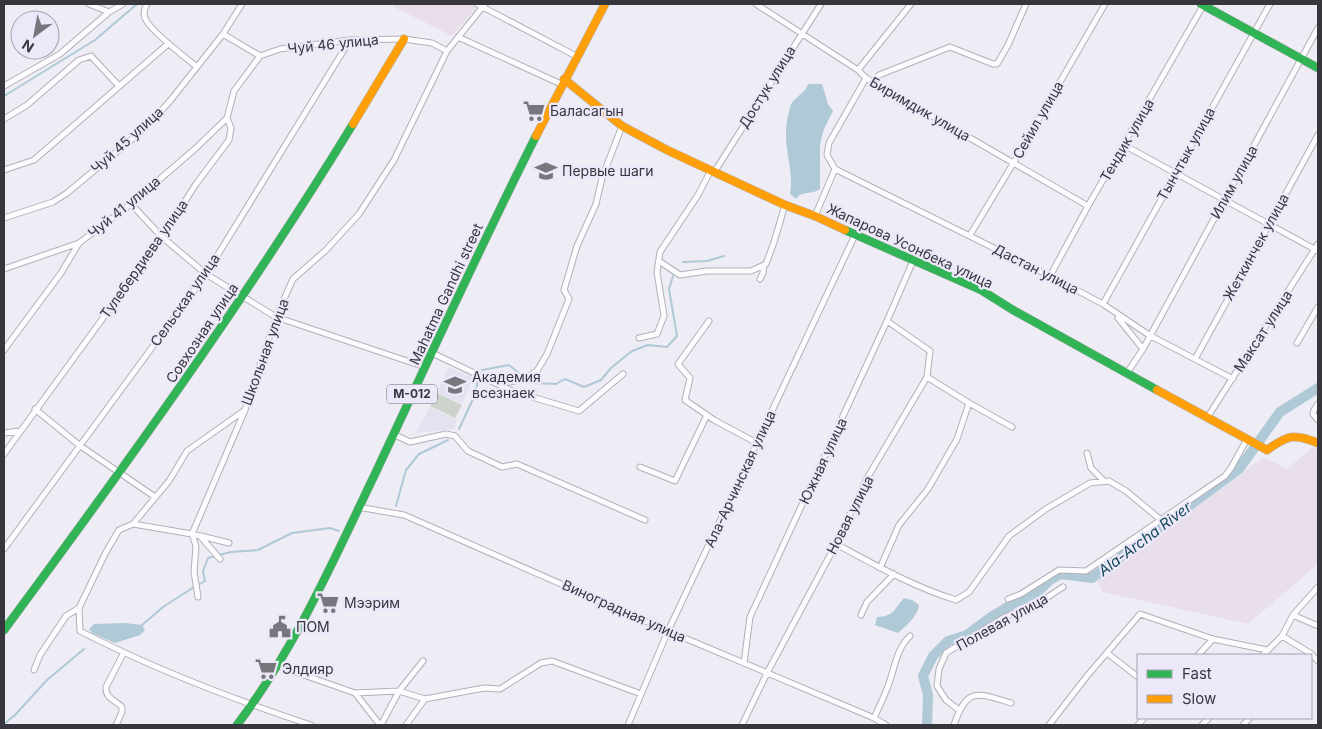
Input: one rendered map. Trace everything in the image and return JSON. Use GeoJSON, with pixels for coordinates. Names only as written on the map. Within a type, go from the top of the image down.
{"type":"FeatureCollection","features":[{"type":"Feature","properties":{"kind":"street"},"geometry":{"type":"LineString","coordinates":[[89,4],[109,12]]}},
{"type":"Feature","properties":{"kind":"street"},"geometry":{"type":"LineString","coordinates":[[4,86],[60,54],[109,12],[123,4]]}},
{"type":"Feature","properties":{"kind":"street"},"geometry":{"type":"LineString","coordinates":[[147,4],[144,9],[145,20],[168,44],[196,66]]}},
{"type":"Feature","properties":{"kind":"street","name":"Чуй 45 улица"},"geometry":{"type":"LineString","coordinates":[[4,218],[53,202],[67,194],[143,130],[170,100],[223,34],[242,4]]}},
{"type":"Feature","properties":{"kind":"street"},"geometry":{"type":"LineString","coordinates":[[477,4],[576,56]]}},
{"type":"Feature","properties":{"kind":"street","name":"Mahatma Gandhi street"},"geometry":{"type":"LineString","coordinates":[[237,725],[252,706],[301,626],[535,136],[605,4]]}},
{"type":"Feature","properties":{"kind":"street","name":"Биримдик улица"},"geometry":{"type":"LineString","coordinates":[[756,4],[858,70],[874,83],[1088,206]]}},
{"type":"Feature","properties":{"kind":"street","name":"Достук улица"},"geometry":{"type":"LineString","coordinates":[[659,261],[660,252],[821,4]]}},
{"type":"Feature","properties":{"kind":"street"},"geometry":{"type":"LineString","coordinates":[[858,70],[911,4]]}},
{"type":"Feature","properties":{"kind":"street"},"geometry":{"type":"LineString","coordinates":[[874,83],[879,75],[950,48],[997,64],[1008,45],[1026,4]]}},
{"type":"Feature","properties":{"kind":"street","name":"Сейил улица"},"geometry":{"type":"LineString","coordinates":[[970,235],[1105,4]]}},
{"type":"Feature","properties":{"kind":"street"},"geometry":{"type":"LineString","coordinates":[[1203,4],[1318,68]]}},
{"type":"Feature","properties":{"kind":"street","name":"Тендик улица"},"geometry":{"type":"LineString","coordinates":[[1050,276],[1203,4]]}},
{"type":"Feature","properties":{"kind":"street","name":"Тынчтык улица"},"geometry":{"type":"LineString","coordinates":[[1103,304],[1270,4]]}},
{"type":"Feature","properties":{"kind":"street","name":"Школьная улица"},"geometry":{"type":"LineString","coordinates":[[192,534],[245,410],[276,317],[293,279],[326,250],[360,214],[394,160],[447,51],[484,6]]}},
{"type":"Feature","properties":{"kind":"street","name":"Илим улица"},"geometry":{"type":"LineString","coordinates":[[1127,373],[1143,349],[1318,28]]}},
{"type":"Feature","properties":{"kind":"street"},"geometry":{"type":"LineString","coordinates":[[223,34],[260,56]]}},
{"type":"Feature","properties":{"kind":"street"},"geometry":{"type":"LineString","coordinates":[[458,37],[563,82]]}},
{"type":"Feature","properties":{"kind":"street","name":"Чуй 46 улица"},"geometry":{"type":"LineString","coordinates":[[260,56],[280,50],[350,40],[404,39],[432,43],[447,51]]}},
{"type":"Feature","properties":{"kind":"street","name":"Совхозная улица"},"geometry":{"type":"LineString","coordinates":[[4,630],[186,380],[242,298],[352,127],[404,39]]}},
{"type":"Feature","properties":{"kind":"street","name":"Сельская улица"},"geometry":{"type":"LineString","coordinates":[[4,549],[206,274],[350,40]]}},
{"type":"Feature","properties":{"kind":"street"},"geometry":{"type":"LineString","coordinates":[[4,170],[34,160],[168,44]]}},
{"type":"Feature","properties":{"kind":"street"},"geometry":{"type":"LineString","coordinates":[[4,119],[27,105],[79,60],[91,56],[119,86]]}},
{"type":"Feature","properties":{"kind":"street","name":"Тулебердиева улица"},"geometry":{"type":"LineString","coordinates":[[4,454],[35,409],[162,238],[196,184],[229,140],[231,128],[228,118],[234,91],[260,56]]}},
{"type":"Feature","properties":{"kind":"street"},"geometry":{"type":"LineString","coordinates":[[815,216],[835,169],[827,155],[829,143],[866,78]]}},
{"type":"Feature","properties":{"kind":"street","name":"Жапарова Усонбека улица"},"geometry":{"type":"LineString","coordinates":[[563,82],[622,126],[667,150],[785,205],[815,216],[913,262],[981,290],[1013,310],[1267,450],[1281,440],[1293,435],[1301,435],[1318,443]]}},
{"type":"Feature","properties":{"kind":"street","name":"Чуй 41 улица"},"geometry":{"type":"LineString","coordinates":[[4,269],[79,243],[131,204],[228,118]]}},
{"type":"Feature","properties":{"kind":"street"},"geometry":{"type":"LineString","coordinates":[[497,384],[521,380],[537,371],[547,354],[568,298],[564,290],[577,246],[596,204],[602,178],[622,126]]}},
{"type":"Feature","properties":{"kind":"street","name":"Жеткинчек улица"},"geometry":{"type":"LineString","coordinates":[[1194,359],[1318,135]]}},
{"type":"Feature","properties":{"kind":"street"},"geometry":{"type":"LineString","coordinates":[[1124,145],[1317,248]]}},
{"type":"Feature","properties":{"kind":"street","name":"Дастан улица"},"geometry":{"type":"LineString","coordinates":[[835,169],[1050,276],[1103,304],[1149,335],[1233,379]]}},
{"type":"Feature","properties":{"kind":"street"},"geometry":{"type":"LineString","coordinates":[[131,204],[162,238],[206,274],[242,298],[276,317],[425,367]]}},
{"type":"Feature","properties":{"kind":"street"},"geometry":{"type":"LineString","coordinates":[[760,279],[785,205]]}},
{"type":"Feature","properties":{"kind":"street","name":"Ала-Арчинская улица"},"geometry":{"type":"LineString","coordinates":[[628,725],[668,631],[854,235]]}},
{"type":"Feature","properties":{"kind":"street"},"geometry":{"type":"LineString","coordinates":[[4,350],[61,273],[79,243]]}},
{"type":"Feature","properties":{"kind":"street","name":"Максат улица"},"geometry":{"type":"LineString","coordinates":[[1207,418],[1317,248]]}},
{"type":"Feature","properties":{"kind":"street"},"geometry":{"type":"LineString","coordinates":[[640,338],[657,334],[664,316],[657,272],[659,261],[680,275],[706,271],[751,271],[764,265]]}},
{"type":"Feature","properties":{"kind":"street","name":"Южная улица"},"geometry":{"type":"LineString","coordinates":[[744,663],[750,617],[913,262]]}},
{"type":"Feature","properties":{"kind":"street"},"geometry":{"type":"LineString","coordinates":[[1297,343],[1318,307]]}},
{"type":"Feature","properties":{"kind":"street"},"geometry":{"type":"LineString","coordinates":[[1110,310],[1124,324],[1143,349]]}},
{"type":"Feature","properties":{"kind":"street"},"geometry":{"type":"LineString","coordinates":[[708,321],[678,364],[690,378],[685,400],[706,415],[757,443]]}},
{"type":"Feature","properties":{"kind":"street","name":"Новая улица"},"geometry":{"type":"LineString","coordinates":[[742,725],[767,673],[836,544],[866,480],[927,376],[930,351],[887,322]]}},
{"type":"Feature","properties":{"kind":"street"},"geometry":{"type":"LineString","coordinates":[[432,353],[512,390],[579,411],[623,374]]}},
{"type":"Feature","properties":{"kind":"street"},"geometry":{"type":"LineString","coordinates":[[927,376],[969,403],[1012,427]]}},
{"type":"Feature","properties":{"kind":"street"},"geometry":{"type":"LineString","coordinates":[[880,568],[898,525],[928,489],[957,439],[969,403]]}},
{"type":"Feature","properties":{"kind":"street"},"geometry":{"type":"LineString","coordinates":[[1318,404],[1313,414],[1318,420]]}},
{"type":"Feature","properties":{"kind":"street"},"geometry":{"type":"LineString","coordinates":[[35,409],[79,445],[155,497]]}},
{"type":"Feature","properties":{"kind":"street"},"geometry":{"type":"LineString","coordinates":[[245,410],[187,451],[169,482],[133,524],[119,530],[106,552],[79,608],[80,632],[123,654],[252,706],[311,725]]}},
{"type":"Feature","properties":{"kind":"street"},"geometry":{"type":"LineString","coordinates":[[640,467],[675,481],[706,415]]}},
{"type":"Feature","properties":{"kind":"street"},"geometry":{"type":"LineString","coordinates":[[4,433],[20,431]]}},
{"type":"Feature","properties":{"kind":"street"},"geometry":{"type":"LineString","coordinates":[[393,434],[410,442],[446,434],[454,436],[468,451],[502,467],[517,464],[645,520]]}},
{"type":"Feature","properties":{"kind":"street"},"geometry":{"type":"LineString","coordinates":[[1008,599],[1021,594],[1059,570],[1086,570],[1161,520],[1225,476],[1247,439]]}},
{"type":"Feature","properties":{"kind":"street"},"geometry":{"type":"LineString","coordinates":[[1087,453],[1091,468],[1104,481]]}},
{"type":"Feature","properties":{"kind":"street"},"geometry":{"type":"LineString","coordinates":[[836,544],[880,568],[935,593],[956,600],[969,592],[1010,536],[1046,510],[1090,483],[1109,481],[1126,490],[1161,520]]}},
{"type":"Feature","properties":{"kind":"street","name":"Виноградная улица"},"geometry":{"type":"LineString","coordinates":[[358,508],[404,515],[668,631],[874,718],[881,724]]}},
{"type":"Feature","properties":{"kind":"street"},"geometry":{"type":"LineString","coordinates":[[133,524],[192,534],[229,543]]}},
{"type":"Feature","properties":{"kind":"street"},"geometry":{"type":"LineString","coordinates":[[192,534],[196,546],[194,572],[198,597]]}},
{"type":"Feature","properties":{"kind":"street"},"geometry":{"type":"LineString","coordinates":[[200,536],[220,559]]}},
{"type":"Feature","properties":{"kind":"street"},"geometry":{"type":"LineString","coordinates":[[861,615],[867,602],[894,574]]}},
{"type":"Feature","properties":{"kind":"street","name":"Полевая улица"},"geometry":{"type":"LineString","coordinates":[[959,710],[946,700],[937,686],[939,670],[946,653],[1005,617],[1037,604],[1063,587]]}},
{"type":"Feature","properties":{"kind":"street"},"geometry":{"type":"LineString","coordinates":[[1264,654],[1282,636],[1293,615],[1318,587]]}},
{"type":"Feature","properties":{"kind":"street"},"geometry":{"type":"LineString","coordinates":[[34,670],[40,655],[66,616],[79,608]]}},
{"type":"Feature","properties":{"kind":"street"},"geometry":{"type":"LineString","coordinates":[[1050,725],[1140,614],[1213,639],[1267,650]]}},
{"type":"Feature","properties":{"kind":"street"},"geometry":{"type":"LineString","coordinates":[[1293,615],[1318,626]]}},
{"type":"Feature","properties":{"kind":"street"},"geometry":{"type":"LineString","coordinates":[[874,718],[889,684],[903,643],[910,636]]}},
{"type":"Feature","properties":{"kind":"street"},"geometry":{"type":"LineString","coordinates":[[1282,636],[1309,654]]}},
{"type":"Feature","properties":{"kind":"street"},"geometry":{"type":"LineString","coordinates":[[1199,654],[1213,639]]}},
{"type":"Feature","properties":{"kind":"street"},"geometry":{"type":"LineString","coordinates":[[116,725],[122,712],[122,707],[108,697],[105,692],[123,654]]}},
{"type":"Feature","properties":{"kind":"street"},"geometry":{"type":"LineString","coordinates":[[1107,654],[1137,676]]}},
{"type":"Feature","properties":{"kind":"street"},"geometry":{"type":"LineString","coordinates":[[355,693],[381,725],[399,691],[423,661]]}},
{"type":"Feature","properties":{"kind":"street"},"geometry":{"type":"LineString","coordinates":[[277,666],[355,693],[399,691],[425,699],[484,688],[500,689],[533,667],[552,661],[641,694]]}},
{"type":"Feature","properties":{"kind":"street"},"geometry":{"type":"LineString","coordinates":[[954,725],[959,710],[972,696],[980,694],[1011,703]]}},
{"type":"Feature","properties":{"kind":"street"},"geometry":{"type":"LineString","coordinates":[[406,725],[425,699]]}},
{"type":"Feature","properties":{"kind":"shaded area"},"geometry":{"type":"Polygon","coordinates":[[[395,4],[474,4],[478,6],[452,36],[394,7],[395,4]]]}},
{"type":"Feature","properties":{"kind":"shaded area","name":"Академия всезнаек"},"geometry":{"type":"Polygon","coordinates":[[[448,367],[473,378],[462,404],[437,392],[448,367]]]}},
{"type":"Feature","properties":{"kind":"shaded area"},"geometry":{"type":"Polygon","coordinates":[[[437,393],[462,405],[455,418],[430,406],[437,393]]]}},
{"type":"Feature","properties":{"kind":"shaded area","name":"Академия всезнаек"},"geometry":{"type":"Polygon","coordinates":[[[430,407],[457,420],[454,429],[416,433],[430,407]]]}},
{"type":"Feature","properties":{"kind":"shaded area"},"geometry":{"type":"Polygon","coordinates":[[[1313,447],[1318,450],[1318,564],[1248,624],[1103,592],[1097,581],[1264,457],[1287,469],[1313,447]]]}},
{"type":"Feature","properties":{"kind":"water"},"geometry":{"type":"Polygon","coordinates":[[[808,84],[822,84],[828,104],[833,111],[824,129],[820,144],[820,189],[801,194],[796,199],[790,194],[791,178],[786,125],[791,104],[808,84]]]}},
{"type":"Feature","properties":{"kind":"water"},"geometry":{"type":"Polygon","coordinates":[[[904,598],[912,600],[919,605],[914,617],[905,627],[898,633],[875,625],[877,617],[891,614],[904,598]]]}},
{"type":"Feature","properties":{"kind":"water"},"geometry":{"type":"Polygon","coordinates":[[[125,623],[142,625],[145,630],[140,635],[115,643],[92,633],[89,629],[94,624],[125,623]]]}},
{"type":"Feature","properties":{"kind":"waterway"},"geometry":{"type":"LineString","coordinates":[[4,96],[95,40],[137,4]]}},
{"type":"Feature","properties":{"kind":"waterway"},"geometry":{"type":"LineString","coordinates":[[683,262],[707,261],[724,256]]}},
{"type":"Feature","properties":{"kind":"waterway"},"geometry":{"type":"LineString","coordinates":[[533,383],[556,384],[565,379],[584,387],[601,380],[611,368],[632,351],[648,345],[667,347],[677,336],[669,289],[673,276]]}},
{"type":"Feature","properties":{"kind":"waterway"},"geometry":{"type":"LineString","coordinates":[[482,370],[509,365],[519,373]]}},
{"type":"Feature","properties":{"kind":"waterway"},"geometry":{"type":"LineString","coordinates":[[459,429],[474,397],[478,381]]}},
{"type":"Feature","properties":{"kind":"waterway","name":"Ala-Archa River"},"geometry":{"type":"LineString","coordinates":[[927,725],[928,695],[923,676],[933,656],[948,641],[967,635],[991,617],[1016,602],[1032,597],[1050,580],[1060,574],[1092,578],[1239,469],[1280,412],[1318,388]]}},
{"type":"Feature","properties":{"kind":"waterway"},"geometry":{"type":"LineString","coordinates":[[396,506],[406,470],[419,454],[448,440]]}},
{"type":"Feature","properties":{"kind":"waterway"},"geometry":{"type":"LineString","coordinates":[[198,585],[205,581],[203,571],[208,558],[231,552],[258,550],[292,533],[330,528],[339,531]]}},
{"type":"Feature","properties":{"kind":"waterway"},"geometry":{"type":"LineString","coordinates":[[142,625],[163,607],[194,587]]}},
{"type":"Feature","properties":{"kind":"waterway"},"geometry":{"type":"LineString","coordinates":[[4,724],[15,715],[47,680],[84,649]]}},
{"type":"Feature","properties":{"kind":"traffic: fast"},"geometry":{"type":"LineString","coordinates":[[1201,4],[1318,68]]}},
{"type":"Feature","properties":{"kind":"traffic: fast"},"geometry":{"type":"LineString","coordinates":[[4,630],[95,506],[228,318],[353,124]]}},
{"type":"Feature","properties":{"kind":"traffic: fast"},"geometry":{"type":"LineString","coordinates":[[237,725],[278,665],[312,603],[536,136]]}},
{"type":"Feature","properties":{"kind":"traffic: fast"},"geometry":{"type":"LineString","coordinates":[[845,230],[981,290],[1013,310],[1157,390]]}},
{"type":"Feature","properties":{"kind":"traffic: slow"},"geometry":{"type":"LineString","coordinates":[[536,136],[605,4]]}},
{"type":"Feature","properties":{"kind":"traffic: slow"},"geometry":{"type":"LineString","coordinates":[[353,124],[404,39]]}},
{"type":"Feature","properties":{"kind":"traffic: slow"},"geometry":{"type":"LineString","coordinates":[[564,79],[622,126],[667,150],[785,205],[845,230]]}},
{"type":"Feature","properties":{"kind":"traffic: slow"},"geometry":{"type":"LineString","coordinates":[[1157,390],[1267,450],[1280,441],[1291,437],[1303,438],[1318,443]]}},
{"type":"Feature","properties":{"kind":"place","name":"Баласагын"},"geometry":{"type":"Point","coordinates":[534,111]}},
{"type":"Feature","properties":{"kind":"place","name":"Первые шаги"},"geometry":{"type":"Point","coordinates":[546,171]}},
{"type":"Feature","properties":{"kind":"place","name":"Академия всезнаек"},"geometry":{"type":"Point","coordinates":[455,385]}},
{"type":"Feature","properties":{"kind":"place","name":"Мээрим"},"geometry":{"type":"Point","coordinates":[328,603]}},
{"type":"Feature","properties":{"kind":"place","name":"ПОМ"},"geometry":{"type":"Point","coordinates":[280,627]}},
{"type":"Feature","properties":{"kind":"place","name":"Элдияр"},"geometry":{"type":"Point","coordinates":[266,669]}}]}
